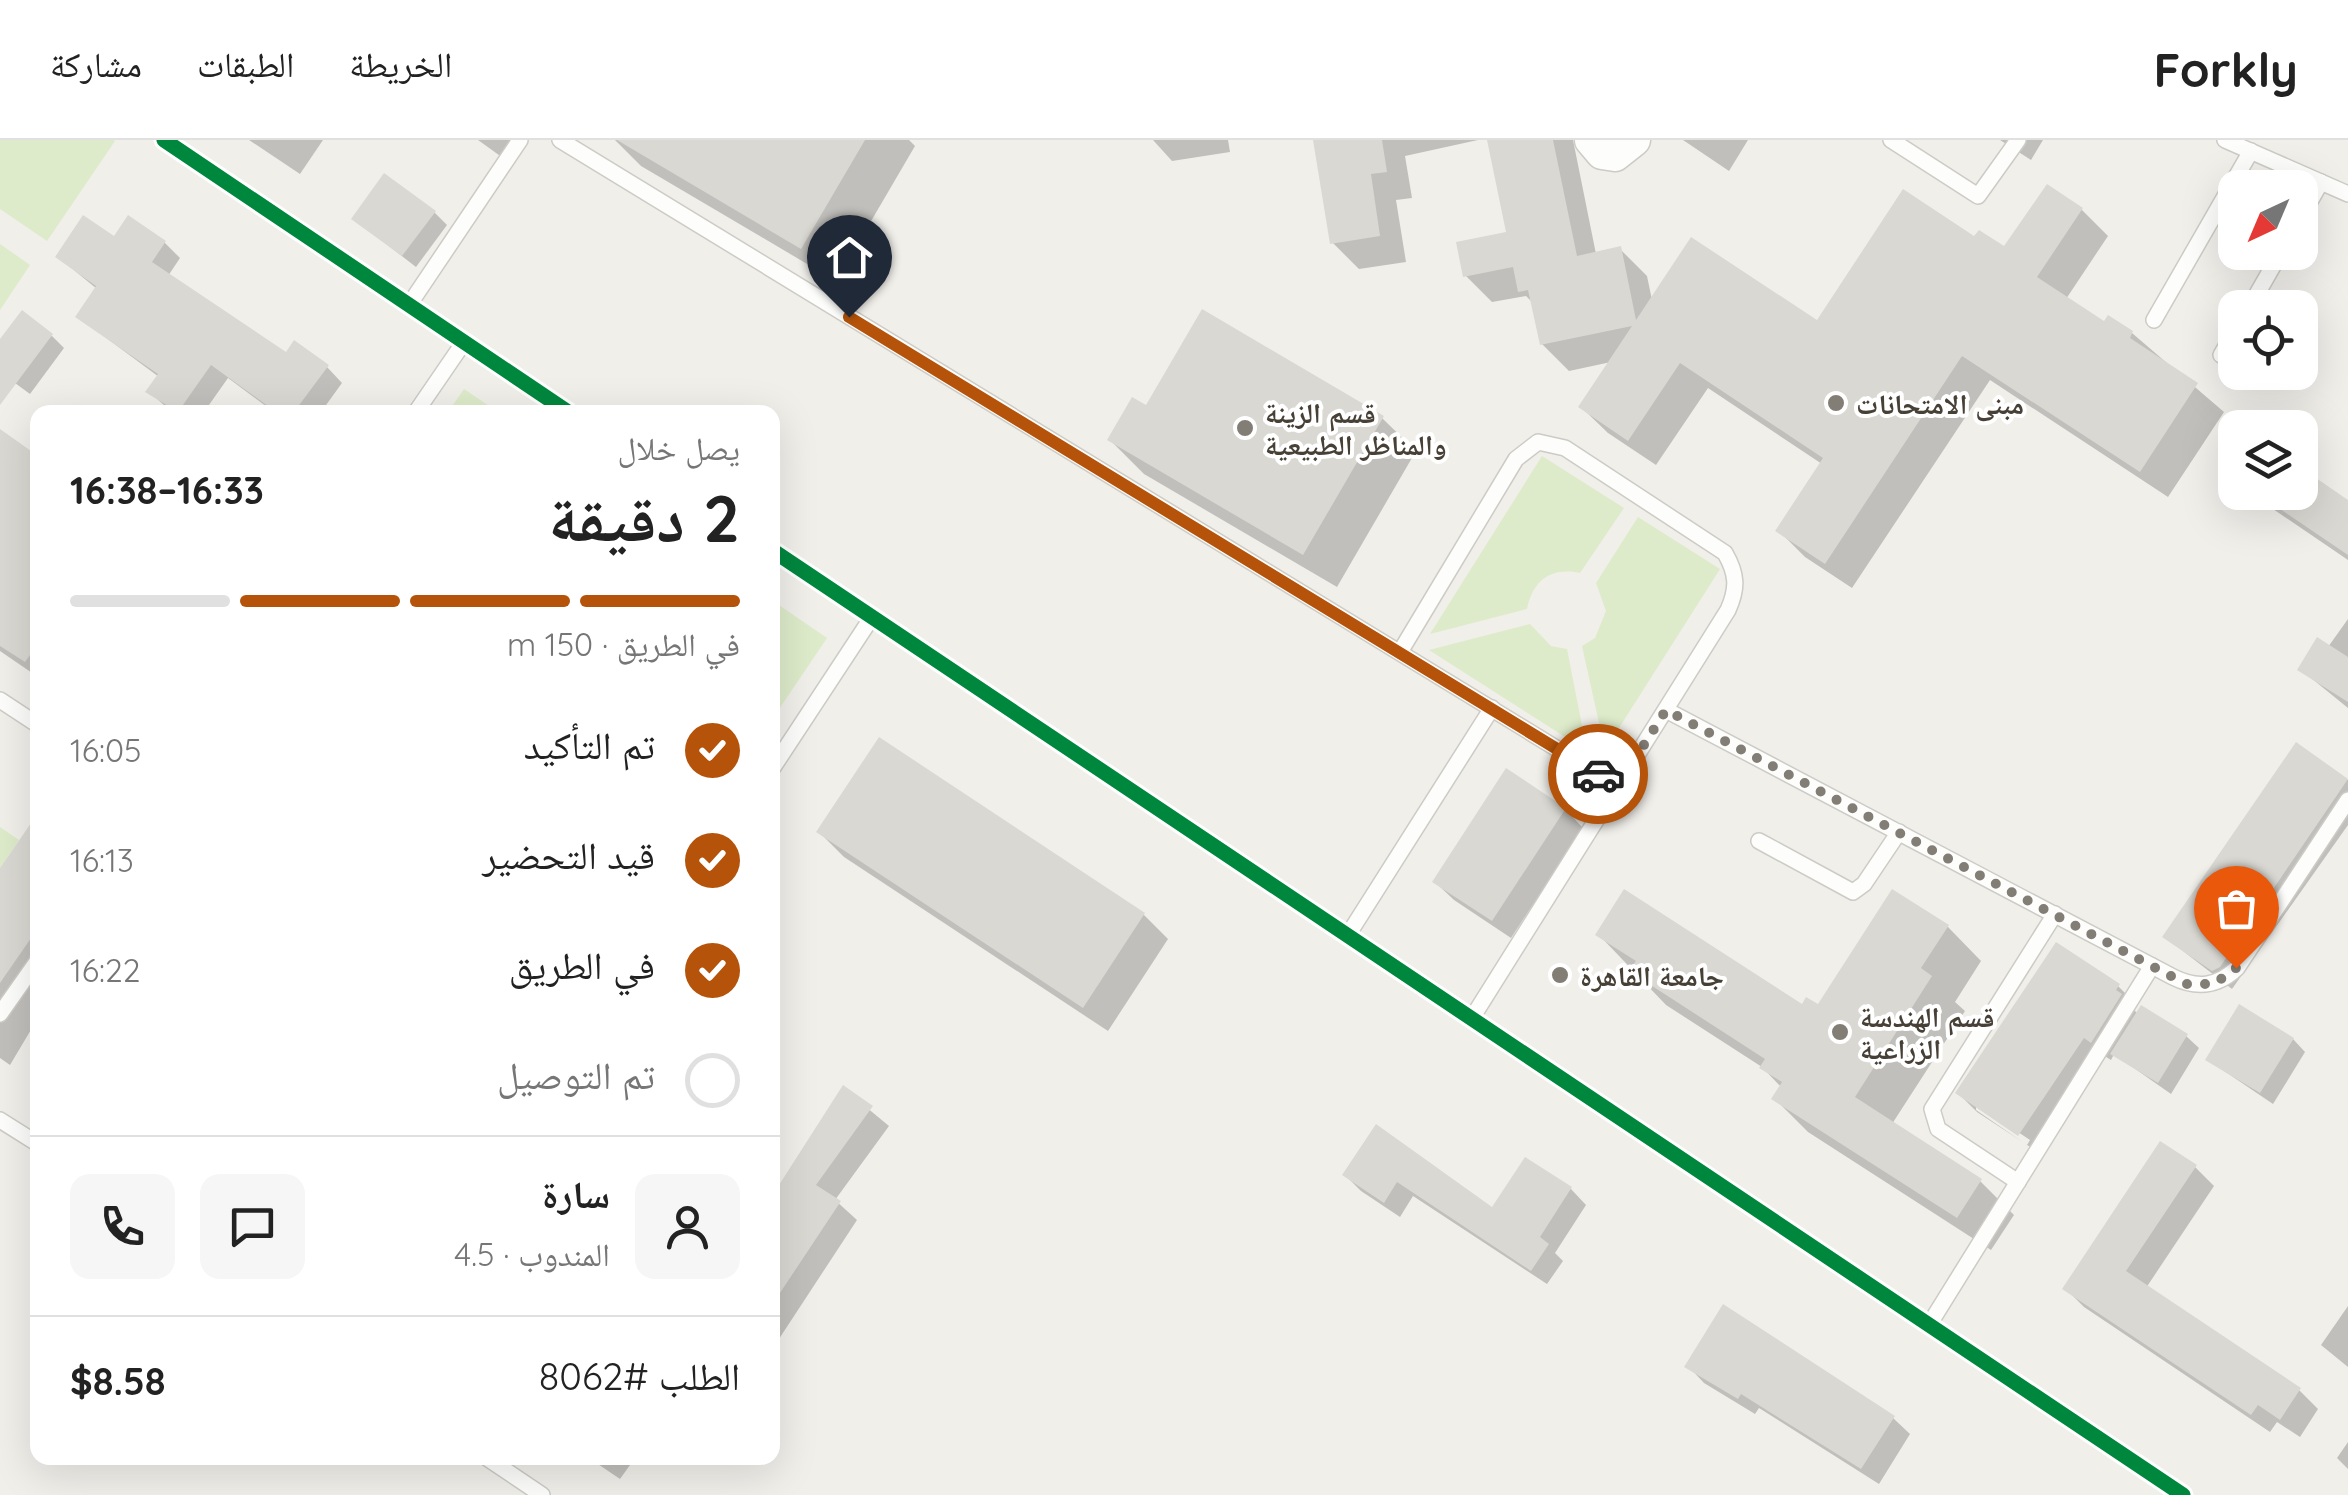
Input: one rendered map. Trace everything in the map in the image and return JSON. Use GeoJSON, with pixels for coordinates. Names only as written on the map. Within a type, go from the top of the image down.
{"type":"FeatureCollection","features":[{"type":"Feature","properties":{"kind":"street"},"geometry":{"type":"LineString","coordinates":[[1591,140],[1602,152],[1615,155],[1634,140]]}},
{"type":"Feature","properties":{"kind":"lane"},"geometry":{"type":"LineString","coordinates":[[164,140],[558,405]]}},
{"type":"Feature","properties":{"kind":"lane"},"geometry":{"type":"LineString","coordinates":[[409,306],[520,140]]}},
{"type":"Feature","properties":{"kind":"lane"},"geometry":{"type":"LineString","coordinates":[[560,140],[1618,786]]}},
{"type":"Feature","properties":{"kind":"lane"},"geometry":{"type":"LineString","coordinates":[[1891,140],[1978,196],[2018,140]]}},
{"type":"Feature","properties":{"kind":"lane"},"geometry":{"type":"LineString","coordinates":[[2225,140],[2348,194]]}},
{"type":"Feature","properties":{"kind":"lane"},"geometry":{"type":"LineString","coordinates":[[2154,320],[2251,151]]}},
{"type":"Feature","properties":{"kind":"lane"},"geometry":{"type":"LineString","coordinates":[[2318,189],[2322,182]]}},
{"type":"Feature","properties":{"kind":"lane"},"geometry":{"type":"LineString","coordinates":[[421,405],[464,342]]}},
{"type":"Feature","properties":{"kind":"lane"},"geometry":{"type":"LineString","coordinates":[[1400,652],[1516,459],[1538,442],[1552,442],[1725,554],[1735,571],[1736,592],[1728,610],[1472,1018]]}},
{"type":"Feature","properties":{"kind":"lane"},"geometry":{"type":"LineString","coordinates":[[780,555],[2182,1495]]}},
{"type":"Feature","properties":{"kind":"lane"},"geometry":{"type":"LineString","coordinates":[[780,758],[872,617]]}},
{"type":"Feature","properties":{"kind":"lane"},"geometry":{"type":"LineString","coordinates":[[0,700],[30,720]]}},
{"type":"Feature","properties":{"kind":"lane"},"geometry":{"type":"LineString","coordinates":[[1348,936],[1492,708]]}},
{"type":"Feature","properties":{"kind":"lane"},"geometry":{"type":"LineString","coordinates":[[1666,710],[2186,984],[2214,984],[2226,977],[2348,800]]}},
{"type":"Feature","properties":{"kind":"lane"},"geometry":{"type":"LineString","coordinates":[[1759,841],[1853,892],[1864,884],[1898,832]]}},
{"type":"Feature","properties":{"kind":"lane"},"geometry":{"type":"LineString","coordinates":[[2018,1182],[1938,1129],[1932,1110],[2055,914]]}},
{"type":"Feature","properties":{"kind":"lane"},"geometry":{"type":"LineString","coordinates":[[1929,1325],[2152,966]]}},
{"type":"Feature","properties":{"kind":"lane"},"geometry":{"type":"LineString","coordinates":[[0,1014],[30,971]]}},
{"type":"Feature","properties":{"kind":"lane"},"geometry":{"type":"LineString","coordinates":[[0,1120],[30,1139]]}},
{"type":"Feature","properties":{"kind":"lane"},"geometry":{"type":"LineString","coordinates":[[498,1465],[542,1495]]}},
{"type":"Feature","properties":{"kind":"green space"},"geometry":{"type":"Polygon","coordinates":[[[0,140],[115,141],[47,241],[0,209],[0,140]]]}},
{"type":"Feature","properties":{"kind":"green space"},"geometry":{"type":"Polygon","coordinates":[[[0,244],[30,265],[0,310],[0,244]]]}},
{"type":"Feature","properties":{"kind":"green space"},"geometry":{"type":"Polygon","coordinates":[[[464,389],[488,405],[453,405],[464,389]]]}},
{"type":"Feature","properties":{"kind":"green space"},"geometry":{"type":"Polygon","coordinates":[[[1542,456],[1624,508],[1580,573],[1560,572],[1545,578],[1534,590],[1527,609],[1430,634],[1542,456]]]}},
{"type":"Feature","properties":{"kind":"green space"},"geometry":{"type":"Polygon","coordinates":[[[1638,517],[1720,569],[1605,750],[1582,646],[1595,638],[1606,611],[1596,583],[1638,517]]]}},
{"type":"Feature","properties":{"kind":"green space"},"geometry":{"type":"Polygon","coordinates":[[[780,606],[827,638],[780,708],[780,606]]]}},
{"type":"Feature","properties":{"kind":"green space"},"geometry":{"type":"Polygon","coordinates":[[[1530,624],[1551,646],[1567,649],[1587,751],[1429,650],[1530,624]]]}},
{"type":"Feature","properties":{"kind":"green space"},"geometry":{"type":"Polygon","coordinates":[[[0,827],[19,840],[0,868],[0,827]]]}},
{"type":"Feature","properties":{"kind":"building"},"geometry":{"type":"Polygon","coordinates":[[[617,140],[865,140],[801,249],[617,140]]]}},
{"type":"Feature","properties":{"kind":"building"},"geometry":{"type":"Polygon","coordinates":[[[1313,140],[1382,140],[1387,172],[1371,174],[1380,236],[1330,244],[1313,140]]]}},
{"type":"Feature","properties":{"kind":"building"},"geometry":{"type":"Polygon","coordinates":[[[1487,140],[1553,140],[1577,256],[1621,246],[1636,320],[1691,237],[1817,320],[1903,189],[1974,236],[1979,230],[2004,246],[2047,184],[2083,208],[2037,277],[2104,321],[2108,315],[2133,331],[2130,338],[2198,383],[2140,472],[1962,356],[1825,564],[1775,531],[1823,458],[1680,363],[1628,441],[1578,407],[1632,326],[1540,345],[1528,290],[1518,292],[1513,267],[1463,277],[1456,242],[1506,232],[1487,140]]]}},
{"type":"Feature","properties":{"kind":"building"},"geometry":{"type":"Polygon","coordinates":[[[384,173],[436,211],[402,256],[351,219],[384,173]]]}},
{"type":"Feature","properties":{"kind":"building"},"geometry":{"type":"Polygon","coordinates":[[[83,215],[114,236],[128,215],[166,241],[152,262],[286,352],[294,340],[329,365],[299,405],[266,405],[211,365],[183,405],[166,405],[145,392],[158,374],[75,317],[96,286],[55,257],[83,215]]]}},
{"type":"Feature","properties":{"kind":"building","name":"قسم الزينة والمناظر الطبيعية"},"geometry":{"type":"Polygon","coordinates":[[[1202,309],[1384,416],[1303,555],[1107,440],[1132,397],[1146,405],[1202,309]]]}},
{"type":"Feature","properties":{"kind":"building"},"geometry":{"type":"Polygon","coordinates":[[[22,310],[53,334],[0,405],[0,339],[22,310]]]}},
{"type":"Feature","properties":{"kind":"building"},"geometry":{"type":"Polygon","coordinates":[[[0,429],[30,450],[30,655],[25,662],[0,646],[0,429]]]}},
{"type":"Feature","properties":{"kind":"building"},"geometry":{"type":"Polygon","coordinates":[[[2318,479],[2348,500],[2348,555],[2282,510],[2318,510],[2318,479]]]}},
{"type":"Feature","properties":{"kind":"building"},"geometry":{"type":"Polygon","coordinates":[[[2317,637],[2348,657],[2348,702],[2297,670],[2317,637]]]}},
{"type":"Feature","properties":{"kind":"building"},"geometry":{"type":"Polygon","coordinates":[[[879,737],[1145,913],[1083,1008],[816,832],[879,737]]]}},
{"type":"Feature","properties":{"kind":"building"},"geometry":{"type":"Polygon","coordinates":[[[2296,742],[2348,779],[2220,967],[2212,971],[2162,937],[2296,742]]]}},
{"type":"Feature","properties":{"kind":"building"},"geometry":{"type":"Polygon","coordinates":[[[1506,768],[1566,808],[1492,921],[1432,882],[1506,768]]]}},
{"type":"Feature","properties":{"kind":"building"},"geometry":{"type":"Polygon","coordinates":[[[30,825],[30,940],[0,983],[0,868],[30,825]]]}},
{"type":"Feature","properties":{"kind":"building","name":"قسم الهندسة الزراعية"},"geometry":{"type":"Polygon","coordinates":[[[1624,889],[1802,1004],[1806,997],[1818,1004],[1892,889],[1949,925],[1921,968],[1932,976],[1855,1097],[1982,1179],[1957,1218],[1771,1099],[1782,1082],[1759,1068],[1765,1059],[1629,971],[1636,961],[1595,935],[1624,889]]]}},
{"type":"Feature","properties":{"kind":"building"},"geometry":{"type":"Polygon","coordinates":[[[2056,942],[2120,984],[2116,990],[2122,994],[2091,1043],[2084,1038],[2018,1136],[1955,1093],[2056,942]]]}},
{"type":"Feature","properties":{"kind":"building"},"geometry":{"type":"Polygon","coordinates":[[[2239,1004],[2294,1038],[2260,1093],[2205,1060],[2239,1004]]]}},
{"type":"Feature","properties":{"kind":"building"},"geometry":{"type":"Polygon","coordinates":[[[2141,1005],[2188,1034],[2158,1083],[2110,1054],[2141,1005]]]}},
{"type":"Feature","properties":{"kind":"building"},"geometry":{"type":"Polygon","coordinates":[[[843,1085],[873,1106],[816,1185],[841,1201],[780,1293],[780,1183],[843,1085]]]}},
{"type":"Feature","properties":{"kind":"building"},"geometry":{"type":"Polygon","coordinates":[[[1376,1124],[1492,1207],[1525,1157],[1572,1187],[1540,1237],[1549,1244],[1531,1271],[1397,1182],[1384,1203],[1342,1175],[1376,1124]]]}},
{"type":"Feature","properties":{"kind":"building"},"geometry":{"type":"Polygon","coordinates":[[[2160,1141],[2197,1165],[2126,1271],[2301,1388],[2280,1420],[2258,1405],[2251,1415],[2062,1289],[2160,1141]]]}},
{"type":"Feature","properties":{"kind":"building"},"geometry":{"type":"Polygon","coordinates":[[[1723,1304],[1895,1416],[1861,1469],[1741,1394],[1738,1399],[1684,1367],[1723,1304]]]}},
{"type":"Feature","properties":{"kind":"cycle path"},"geometry":{"type":"LineString","coordinates":[[164,140],[558,405]]}},
{"type":"Feature","properties":{"kind":"cycle path"},"geometry":{"type":"LineString","coordinates":[[780,555],[2183,1495]]}},
{"type":"Feature","properties":{"kind":"way so far"},"geometry":{"type":"LineString","coordinates":[[1598,774],[1618,786],[1666,710],[2186,984],[2214,984],[2236,968]]}},
{"type":"Feature","properties":{"kind":"place","name":"مبنى الامتحانات"},"geometry":{"type":"Point","coordinates":[1836,403]}},
{"type":"Feature","properties":{"kind":"place","name":"قسم الزينة والمناظر الطبيعية"},"geometry":{"type":"Point","coordinates":[1245,428]}},
{"type":"Feature","properties":{"kind":"place","name":"جامعة القاهرة"},"geometry":{"type":"Point","coordinates":[1560,975]}},
{"type":"Feature","properties":{"kind":"place","name":"قسم الهندسة الزراعية"},"geometry":{"type":"Point","coordinates":[1840,1032]}},
{"type":"Feature","properties":{"kind":"route"},"geometry":{"type":"LineString","coordinates":[[849,317],[1598,774]]}}]}
